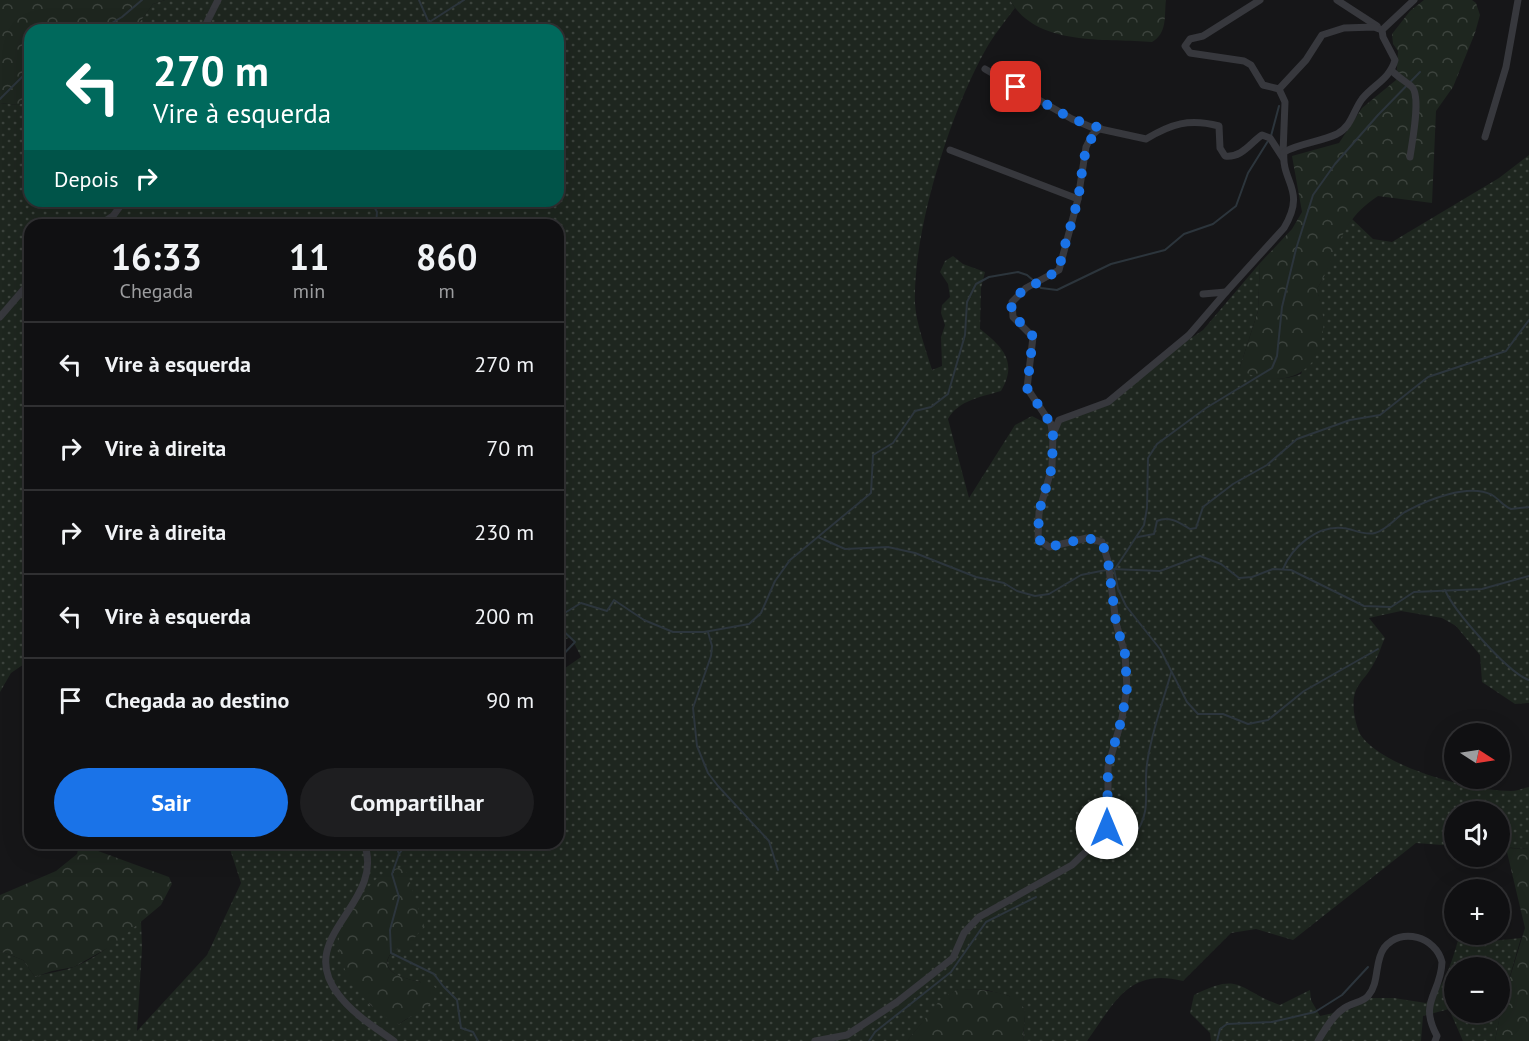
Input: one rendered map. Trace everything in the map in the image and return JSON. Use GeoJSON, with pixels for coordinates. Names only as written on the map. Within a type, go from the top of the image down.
{"type":"FeatureCollection","features":[{"type":"Feature","properties":{"kind":"street"},"geometry":{"type":"LineString","coordinates":[[206,24],[218,0]]}},
{"type":"Feature","properties":{"kind":"street"},"geometry":{"type":"LineString","coordinates":[[1260,0],[1203,36],[1190,39],[1185,46],[1190,53],[1244,61],[1251,65],[1263,85],[1279,89]]}},
{"type":"Feature","properties":{"kind":"street"},"geometry":{"type":"LineString","coordinates":[[1283,156],[1288,149],[1322,141],[1340,132],[1352,121],[1363,98],[1392,71],[1395,60],[1383,37],[1382,30],[1337,0]]}},
{"type":"Feature","properties":{"kind":"street"},"geometry":{"type":"LineString","coordinates":[[1382,30],[1414,0]]}},
{"type":"Feature","properties":{"kind":"street"},"geometry":{"type":"LineString","coordinates":[[1485,137],[1506,67],[1518,0]]}},
{"type":"Feature","properties":{"kind":"street"},"geometry":{"type":"LineString","coordinates":[[1279,89],[1306,60],[1322,35],[1344,28],[1374,27],[1382,30]]}},
{"type":"Feature","properties":{"kind":"street"},"geometry":{"type":"LineString","coordinates":[[985,69],[1072,119],[1100,128],[1146,139],[1167,125],[1211,124],[1219,126],[1220,148],[1225,156],[1233,157],[1262,135],[1270,138],[1283,156]]}},
{"type":"Feature","properties":{"kind":"street"},"geometry":{"type":"LineString","coordinates":[[1392,71],[1403,82],[1412,86],[1417,95],[1410,157]]}},
{"type":"Feature","properties":{"kind":"street"},"geometry":{"type":"LineString","coordinates":[[1053,434],[1064,416],[1108,402],[1167,355],[1200,324],[1284,228],[1290,217],[1294,194],[1283,156],[1285,102],[1279,89]]}},
{"type":"Feature","properties":{"kind":"street"},"geometry":{"type":"LineString","coordinates":[[815,1041],[847,1035],[897,1002],[952,958],[969,925],[998,906],[1066,869],[1104,834],[1108,817],[1108,766],[1126,703],[1125,654],[1116,623],[1108,561],[1102,542],[1087,538],[1049,547],[1038,539],[1039,512],[1052,467],[1053,434],[1051,424],[1027,388],[1033,337],[1013,317],[1012,302],[1026,288],[1059,270],[1078,199],[1086,147],[1092,135],[1100,128]]}},
{"type":"Feature","properties":{"kind":"street"},"geometry":{"type":"LineString","coordinates":[[950,150],[1078,199]]}},
{"type":"Feature","properties":{"kind":"street"},"geometry":{"type":"LineString","coordinates":[[108,219],[120,207]]}},
{"type":"Feature","properties":{"kind":"street"},"geometry":{"type":"LineString","coordinates":[[0,317],[24,289]]}},
{"type":"Feature","properties":{"kind":"street"},"geometry":{"type":"LineString","coordinates":[[1203,294],[1226,292]]}},
{"type":"Feature","properties":{"kind":"street"},"geometry":{"type":"LineString","coordinates":[[365,849],[367,861],[363,885],[330,939],[325,961],[332,984],[345,1002],[394,1041]]}},
{"type":"Feature","properties":{"kind":"street"},"geometry":{"type":"LineString","coordinates":[[1318,1041],[1344,1008],[1369,995],[1376,982],[1379,963],[1386,946],[1399,939],[1415,936],[1430,943],[1442,962],[1429,1004],[1430,1021],[1437,1036],[1435,1041]]}},
{"type":"Feature","properties":{"kind":"green space"},"geometry":{"type":"Polygon","coordinates":[[[0,0],[165,0],[153,4],[138,24],[24,24],[24,102],[18,105],[0,103],[0,0]]]}},
{"type":"Feature","properties":{"kind":"green space"},"geometry":{"type":"Polygon","coordinates":[[[165,0],[1010,0],[1015,8],[986,49],[959,105],[947,138],[927,207],[916,274],[916,311],[932,370],[942,366],[941,337],[945,325],[941,313],[942,305],[950,297],[948,284],[940,272],[945,261],[953,256],[963,264],[985,272],[981,288],[980,329],[1001,349],[1008,363],[1006,381],[1001,391],[964,403],[948,419],[969,498],[1015,425],[1032,416],[1049,425],[1098,409],[1169,353],[1203,330],[1260,263],[1258,311],[1240,367],[1255,374],[1277,379],[1301,374],[1323,318],[1317,289],[1341,236],[1352,219],[1373,239],[1392,242],[1499,178],[1529,155],[1529,703],[1515,704],[1482,682],[1480,655],[1456,626],[1442,618],[1401,611],[1369,618],[1385,638],[1376,660],[1356,689],[1354,703],[1355,718],[1360,734],[1371,746],[1407,767],[1444,780],[1444,789],[1516,791],[1529,787],[1529,849],[1510,848],[1510,801],[1444,801],[1444,845],[1416,843],[1293,940],[1256,929],[1231,933],[1183,981],[1164,978],[1149,979],[1136,984],[1115,1002],[1087,1041],[1023,1041],[1025,1013],[1023,1006],[1009,996],[987,990],[958,989],[941,1000],[907,1041],[0,1041],[0,951],[23,960],[35,977],[66,970],[85,962],[110,946],[141,920],[142,948],[137,1031],[207,955],[241,883],[230,849],[398,849],[401,852],[404,849],[564,849],[564,669],[581,657],[571,637],[564,640],[564,219],[24,219],[24,664],[11,673],[0,692],[0,103],[18,105],[24,102],[24,207],[564,207],[564,24],[138,24],[153,4],[165,0]],[[404,867],[351,979],[370,1005],[399,1024],[410,1017],[421,982],[393,973],[387,963],[395,949],[413,895],[404,867]]]}},
{"type":"Feature","properties":{"kind":"green space"},"geometry":{"type":"Polygon","coordinates":[[[1010,0],[1166,0],[1165,18],[1161,34],[1152,42],[1074,37],[1054,33],[1037,26],[1022,15],[1010,0]]]}},
{"type":"Feature","properties":{"kind":"green space"},"geometry":{"type":"Polygon","coordinates":[[[1424,0],[1472,0],[1476,3],[1480,15],[1453,87],[1436,111],[1432,203],[1378,196],[1365,206],[1347,228],[1317,289],[1323,326],[1320,347],[1314,359],[1296,375],[1284,378],[1257,377],[1243,372],[1240,367],[1258,311],[1260,263],[1292,229],[1302,212],[1292,156],[1339,143],[1362,108],[1396,80],[1398,51],[1393,44],[1392,34],[1410,11],[1424,0]]]}},
{"type":"Feature","properties":{"kind":"green space"},"geometry":{"type":"Polygon","coordinates":[[[1510,848],[1529,849],[1529,1041],[1495,1041],[1499,1023],[1510,1023],[1510,977],[1525,928],[1510,865],[1510,848]]]}},
{"type":"Feature","properties":{"kind":"green space"},"geometry":{"type":"Polygon","coordinates":[[[78,849],[93,849],[169,877],[172,884],[161,905],[113,945],[74,967],[35,977],[23,960],[0,951],[0,895],[56,871],[77,854],[78,849]]]}},
{"type":"Feature","properties":{"kind":"green space"},"geometry":{"type":"Polygon","coordinates":[[[405,867],[424,926],[405,950],[395,949],[388,958],[387,965],[398,975],[433,985],[437,990],[435,997],[427,1007],[399,1024],[376,1010],[356,989],[342,963],[339,937],[342,926],[370,885],[385,873],[405,867]]]}},
{"type":"Feature","properties":{"kind":"green space"},"geometry":{"type":"Polygon","coordinates":[[[1521,938],[1510,976],[1510,957],[1453,957],[1456,945],[1510,945],[1510,939],[1521,938]]]}},
{"type":"Feature","properties":{"kind":"green space"},"geometry":{"type":"Polygon","coordinates":[[[1444,978],[1444,1010],[1423,1016],[1421,1041],[1211,1041],[1210,1033],[1190,1013],[1194,995],[1222,984],[1239,985],[1280,1005],[1310,990],[1311,1000],[1320,1016],[1351,1009],[1371,998],[1394,998],[1426,1003],[1444,978]]]}},
{"type":"Feature","properties":{"kind":"green space"},"geometry":{"type":"Polygon","coordinates":[[[958,989],[997,992],[1016,1000],[1022,1005],[1025,1013],[1023,1041],[907,1041],[941,999],[958,989]]]}},
{"type":"Feature","properties":{"kind":"green space"},"geometry":{"type":"Polygon","coordinates":[[[1455,1023],[1499,1023],[1495,1041],[1463,1041],[1455,1023]]]}},
{"type":"Feature","properties":{"kind":"waterway"},"geometry":{"type":"LineString","coordinates":[[110,24],[142,0]]}},
{"type":"Feature","properties":{"kind":"waterway"},"geometry":{"type":"LineString","coordinates":[[419,0],[429,23]]}},
{"type":"Feature","properties":{"kind":"waterway"},"geometry":{"type":"LineString","coordinates":[[428,24],[464,0]]}},
{"type":"Feature","properties":{"kind":"waterway"},"geometry":{"type":"LineString","coordinates":[[1115,569],[1144,525],[1147,508],[1148,458],[1157,444],[1206,408],[1272,368],[1277,356],[1282,307],[1296,249],[1313,195],[1335,164],[1420,72]]}},
{"type":"Feature","properties":{"kind":"waterway"},"geometry":{"type":"LineString","coordinates":[[0,99],[24,75]]}},
{"type":"Feature","properties":{"kind":"waterway"},"geometry":{"type":"LineString","coordinates":[[1271,136],[1279,106]]}},
{"type":"Feature","properties":{"kind":"waterway"},"geometry":{"type":"LineString","coordinates":[[1038,285],[1041,288],[1057,290],[1111,264],[1165,250],[1184,234],[1213,224],[1236,206],[1248,173],[1268,141]]}},
{"type":"Feature","properties":{"kind":"waterway"},"geometry":{"type":"LineString","coordinates":[[374,207],[376,219]]}},
{"type":"Feature","properties":{"kind":"waterway"},"geometry":{"type":"LineString","coordinates":[[564,613],[581,603],[607,611],[614,600],[644,620],[673,632],[704,632],[749,624],[761,613],[775,581],[790,560],[871,493],[873,455],[893,443],[915,411],[931,407],[948,394],[965,335],[967,302],[976,284],[989,277],[1018,272],[1034,281]]}},
{"type":"Feature","properties":{"kind":"waterway"},"geometry":{"type":"LineString","coordinates":[[1138,537],[1154,534],[1157,521],[1161,519],[1174,520],[1190,529],[1196,528],[1203,507],[1233,484],[1267,465],[1297,439],[1350,420],[1380,415],[1428,377],[1506,351],[1529,320]]}},
{"type":"Feature","properties":{"kind":"waterway"},"geometry":{"type":"LineString","coordinates":[[1283,569],[1299,546],[1315,534],[1333,528],[1367,534],[1379,532],[1405,512],[1448,494],[1482,492],[1492,495],[1511,509],[1529,507]]}},
{"type":"Feature","properties":{"kind":"waterway"},"geometry":{"type":"LineString","coordinates":[[818,537],[845,549],[888,547],[915,553],[976,577],[1004,583],[1017,591],[1035,596],[1049,594],[1081,575],[1106,570]]}},
{"type":"Feature","properties":{"kind":"waterway"},"geometry":{"type":"LineString","coordinates":[[1112,569],[1160,571],[1200,556],[1221,564],[1239,578],[1252,577],[1273,569],[1291,570],[1364,606],[1391,607],[1414,592],[1482,589],[1529,576]]}},
{"type":"Feature","properties":{"kind":"waterway"},"geometry":{"type":"LineString","coordinates":[[1114,569],[1118,589],[1126,606],[1160,649],[1187,702],[1198,714],[1223,714],[1248,724],[1268,720],[1304,691],[1378,649]]}},
{"type":"Feature","properties":{"kind":"waterway"},"geometry":{"type":"LineString","coordinates":[[1445,590],[1450,600],[1482,640],[1508,666],[1529,680]]}},
{"type":"Feature","properties":{"kind":"waterway"},"geometry":{"type":"LineString","coordinates":[[564,632],[575,642],[564,654]]}},
{"type":"Feature","properties":{"kind":"waterway"},"geometry":{"type":"LineString","coordinates":[[708,632],[712,646],[711,656],[693,708],[697,746],[708,773],[769,841],[778,870]]}},
{"type":"Feature","properties":{"kind":"waterway"},"geometry":{"type":"LineString","coordinates":[[1134,836],[1143,818],[1149,752],[1171,673]]}},
{"type":"Feature","properties":{"kind":"waterway"},"geometry":{"type":"LineString","coordinates":[[397,849],[399,854]]}},
{"type":"Feature","properties":{"kind":"waterway"},"geometry":{"type":"LineString","coordinates":[[403,849],[392,874],[399,897],[390,930],[391,953],[434,974],[457,1000],[461,1028],[473,1032],[478,1041]]}},
{"type":"Feature","properties":{"kind":"waterway"},"geometry":{"type":"LineString","coordinates":[[869,1041],[875,1032],[951,972],[986,922],[1036,897]]}},
{"type":"Feature","properties":{"kind":"waterway"},"geometry":{"type":"LineString","coordinates":[[1217,1041],[1220,1029],[1227,1024],[1272,1022],[1315,1012],[1342,995],[1368,967]]}},
{"type":"Feature","properties":{"kind":"route"},"geometry":{"type":"LineString","coordinates":[[1016,87],[1072,119],[1091,127],[1100,128],[1092,135],[1086,147],[1078,199],[1059,270],[1015,296],[1011,309],[1015,320],[1032,333],[1033,354],[1027,388],[1051,424],[1053,434],[1052,467],[1039,512],[1038,539],[1040,543],[1049,547],[1087,538],[1099,540],[1102,542],[1108,561],[1116,623],[1125,654],[1127,688],[1126,703],[1108,766],[1107,828]]}}]}
